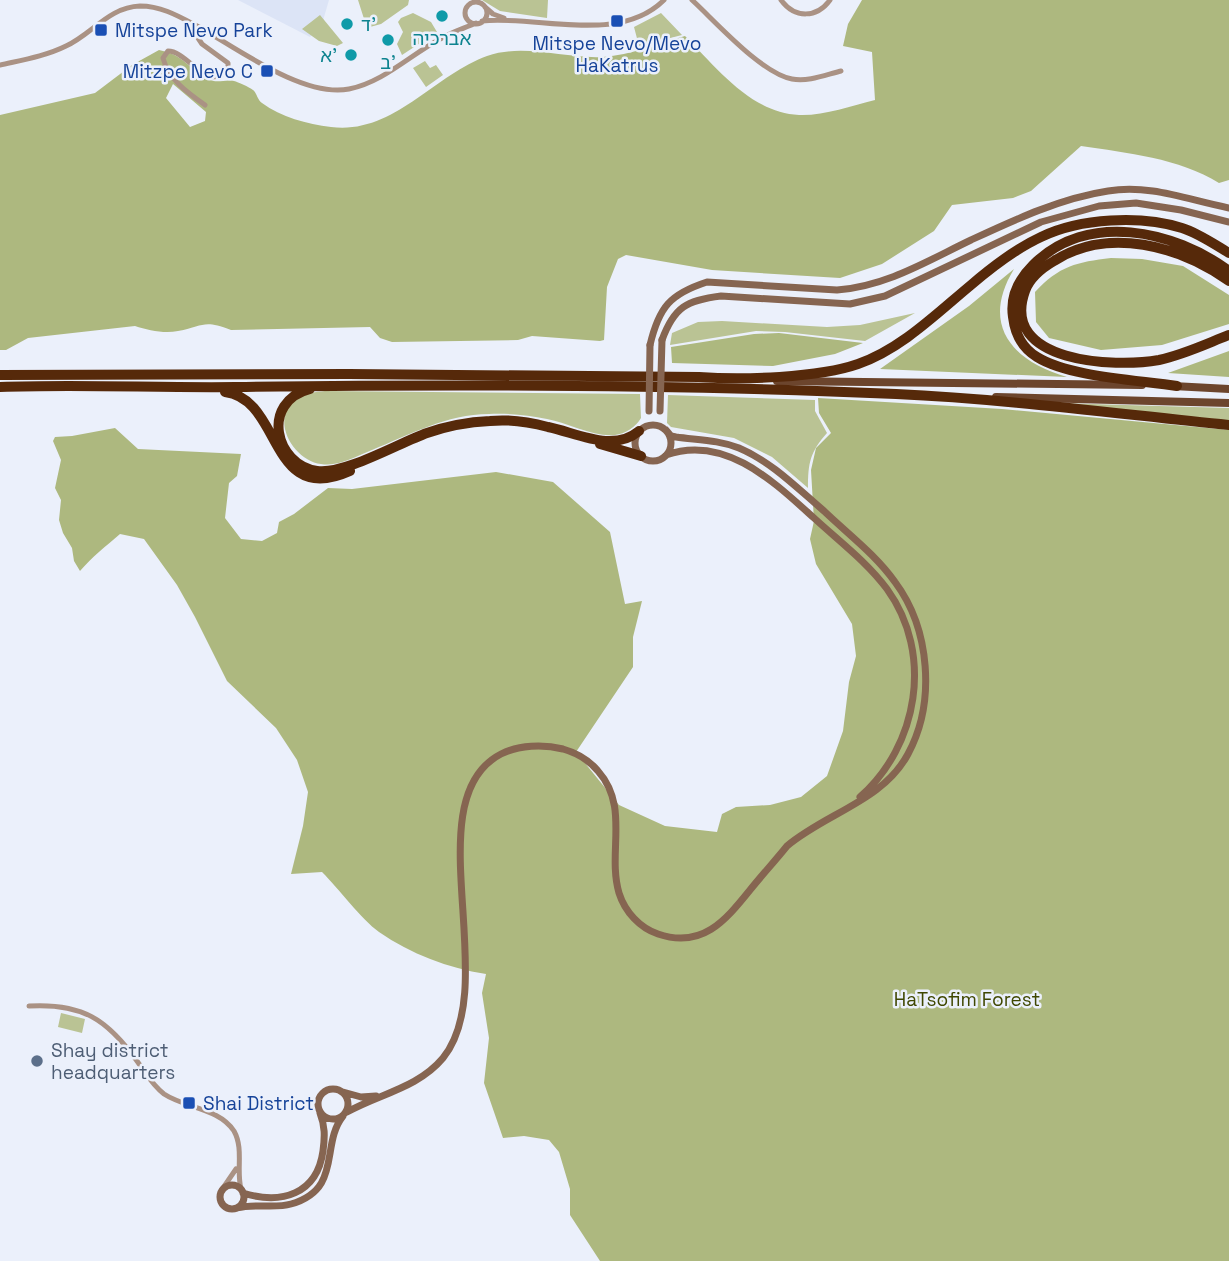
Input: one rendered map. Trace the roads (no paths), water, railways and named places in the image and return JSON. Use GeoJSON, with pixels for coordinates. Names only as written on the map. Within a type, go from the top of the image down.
{"type":"FeatureCollection","features":[{"type":"Feature","properties":{"kind":"highway"},"geometry":{"type":"LineString","coordinates":[[0,375],[349,374],[731,379],[826,371],[858,364],[906,338],[1021,247],[1044,235],[1088,223],[1148,221],[1183,228],[1229,253]]}},
{"type":"Feature","properties":{"kind":"highway"},"geometry":{"type":"LineString","coordinates":[[1177,386],[1070,369],[1038,358],[1022,344],[1017,334],[1012,314],[1016,288],[1035,262],[1056,248],[1079,238],[1105,233],[1147,234],[1170,239],[1229,271]]}},
{"type":"Feature","properties":{"kind":"highway"},"geometry":{"type":"LineString","coordinates":[[1229,281],[1201,262],[1178,253],[1130,243],[1094,244],[1070,251],[1041,270],[1025,289],[1022,307],[1027,331],[1037,342],[1049,350],[1084,359],[1128,363],[1158,360],[1183,354],[1229,335]]}},
{"type":"Feature","properties":{"kind":"highway"},"geometry":{"type":"LineString","coordinates":[[364,385],[312,389],[289,399],[282,409],[279,421],[284,447],[299,464],[317,471],[327,471],[442,428],[490,421],[520,422],[591,439],[617,442],[632,437],[642,428]]}},
{"type":"Feature","properties":{"kind":"highway"},"geometry":{"type":"LineString","coordinates":[[0,387],[364,385],[735,388],[898,394],[1229,425]]}},
{"type":"Feature","properties":{"kind":"highway"},"geometry":{"type":"LineString","coordinates":[[197,388],[241,396],[256,410],[290,466],[308,476],[322,479],[339,476],[392,448]]}},
{"type":"Feature","properties":{"kind":"highway"},"geometry":{"type":"LineString","coordinates":[[570,432],[641,456]]}},
{"type":"Feature","properties":{"kind":"main road"},"geometry":{"type":"LineString","coordinates":[[731,379],[824,383],[1177,386],[1229,389]]}},
{"type":"Feature","properties":{"kind":"main road"},"geometry":{"type":"LineString","coordinates":[[898,394],[1229,403]]}},
{"type":"Feature","properties":{"kind":"street"},"geometry":{"type":"LineString","coordinates":[[461,0],[470,21],[510,20],[592,25],[617,24],[648,12],[664,0]]}},
{"type":"Feature","properties":{"kind":"street"},"geometry":{"type":"LineString","coordinates":[[692,0],[755,58],[783,76],[802,79],[841,71]]}},
{"type":"Feature","properties":{"kind":"street"},"geometry":{"type":"LineString","coordinates":[[782,0],[794,12],[810,15],[824,8],[830,0]]}},
{"type":"Feature","properties":{"kind":"street"},"geometry":{"type":"LineString","coordinates":[[455,32],[466,14],[468,5],[478,3],[510,20]]}},
{"type":"Feature","properties":{"kind":"street"},"geometry":{"type":"LineString","coordinates":[[0,65],[69,45],[104,19],[132,7],[163,9],[290,78],[315,88],[339,90],[368,83],[442,37],[479,22],[486,12],[478,3]]}},
{"type":"Feature","properties":{"kind":"street"},"geometry":{"type":"LineString","coordinates":[[201,28],[198,38],[200,43],[228,63],[224,74],[204,74],[177,51],[169,51],[163,58],[179,86],[205,105]]}},
{"type":"Feature","properties":{"kind":"street"},"geometry":{"type":"LineString","coordinates":[[843,810],[871,788],[893,759],[912,709],[912,649],[898,607],[886,587],[857,556],[776,484],[752,468],[733,458],[708,451],[681,450],[656,460],[641,456],[635,446],[636,435],[649,411],[650,345],[659,316],[673,297],[688,288],[707,282],[837,290],[858,288],[919,267],[1030,214],[1109,190],[1148,190],[1229,208]]}},
{"type":"Feature","properties":{"kind":"street"},"geometry":{"type":"LineString","coordinates":[[666,455],[671,445],[660,411],[662,340],[671,316],[685,305],[701,298],[721,296],[850,304],[885,296],[1041,222],[1099,206],[1136,204],[1181,210],[1229,222]]}},
{"type":"Feature","properties":{"kind":"street"},"geometry":{"type":"LineString","coordinates":[[320,1113],[333,1120],[414,1082],[436,1065],[456,1035],[465,995],[463,813],[474,780],[499,755],[522,747],[549,747],[584,758],[598,770],[609,786],[615,805],[617,873],[622,901],[632,916],[646,928],[671,938],[692,938],[715,928],[731,914],[787,846],[800,835],[869,796],[892,776],[909,752],[919,725],[925,694],[923,647],[908,602],[895,581],[865,548],[782,475],[738,448],[709,440],[671,436],[654,425],[642,428]]}},
{"type":"Feature","properties":{"kind":"street"},"geometry":{"type":"LineString","coordinates":[[29,1006],[66,1007],[88,1014],[108,1026],[125,1044],[156,1087],[171,1098],[219,1117],[227,1123],[239,1144],[244,1200],[237,1208]]}},
{"type":"Feature","properties":{"kind":"street"},"geometry":{"type":"LineString","coordinates":[[223,1188],[230,1185],[257,1196],[284,1197],[297,1192],[311,1182],[320,1168],[325,1139],[324,1123],[317,1102],[323,1092],[333,1088],[361,1097],[390,1093]]}},
{"type":"Feature","properties":{"kind":"street"},"geometry":{"type":"LineString","coordinates":[[239,1163],[220,1195],[223,1206],[230,1209],[250,1205],[285,1205],[309,1195],[323,1180],[327,1171],[334,1130],[345,1114],[348,1099],[341,1091]]}},
{"type":"Feature","properties":{"kind":"place","name":"אברכיה"},"geometry":{"type":"Point","coordinates":[442,16]}},
{"type":"Feature","properties":{"kind":"place","name":"Mitspe Nevo/Mevo HaKatrus"},"geometry":{"type":"Point","coordinates":[617,21]}},
{"type":"Feature","properties":{"kind":"place","name":"ד'"},"geometry":{"type":"Point","coordinates":[347,24]}},
{"type":"Feature","properties":{"kind":"place","name":"Mitspe Nevo Park"},"geometry":{"type":"Point","coordinates":[101,30]}},
{"type":"Feature","properties":{"kind":"place","name":"ב'"},"geometry":{"type":"Point","coordinates":[388,40]}},
{"type":"Feature","properties":{"kind":"place","name":"א'"},"geometry":{"type":"Point","coordinates":[351,55]}},
{"type":"Feature","properties":{"kind":"place","name":"Mitzpe Nevo C"},"geometry":{"type":"Point","coordinates":[267,71]}},
{"type":"Feature","properties":{"kind":"place","name":"Shay district headquarters"},"geometry":{"type":"Point","coordinates":[37,1061]}},
{"type":"Feature","properties":{"kind":"place","name":"Shai District"},"geometry":{"type":"Point","coordinates":[189,1103]}},
{"type":"Feature","properties":{"kind":"park label","name":"HaTsofim Forest"},"geometry":{"type":"Point","coordinates":[967,999]}}]}
